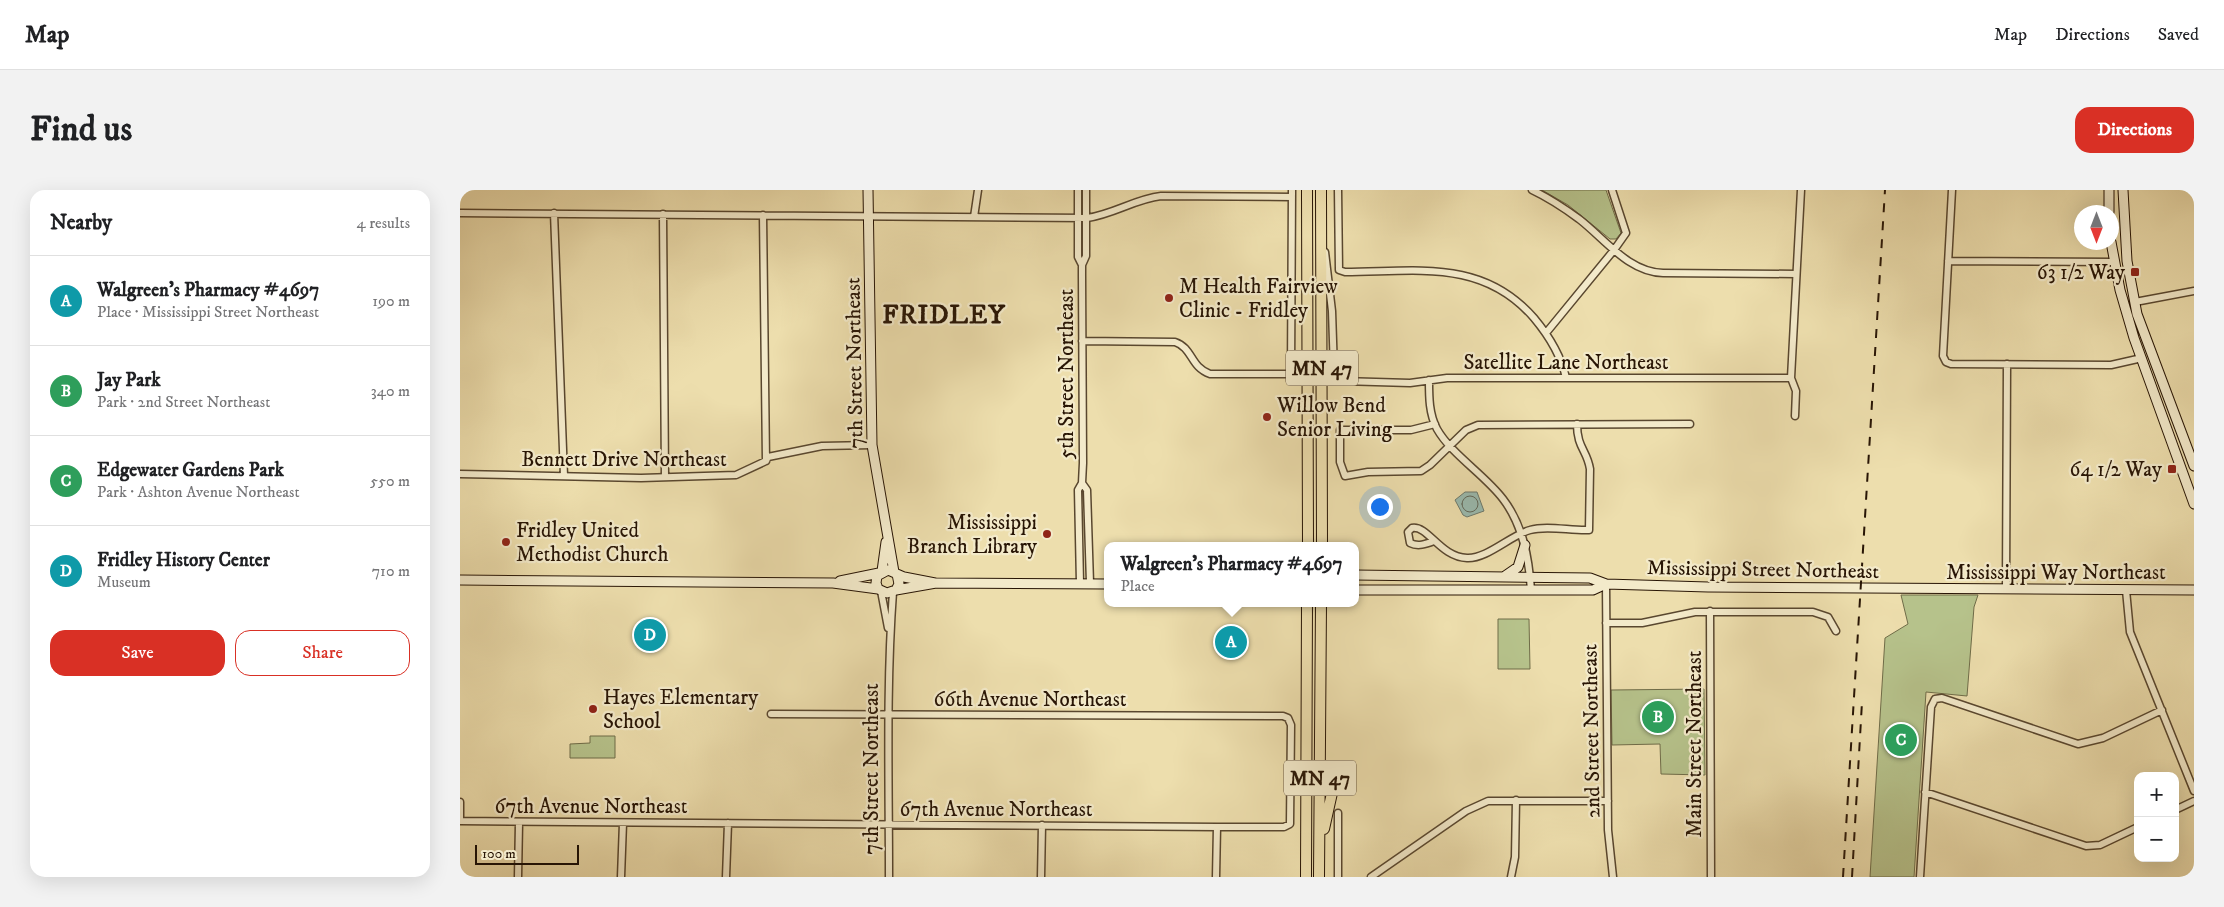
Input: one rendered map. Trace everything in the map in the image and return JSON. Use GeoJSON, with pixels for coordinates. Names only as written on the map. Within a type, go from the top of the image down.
{"type":"FeatureCollection","features":[{"type":"Feature","properties":{"kind":"main road","name":"MN 47"},"geometry":{"type":"LineString","coordinates":[[1307,190],[1308,542]]}},
{"type":"Feature","properties":{"kind":"main road","name":"MN 47"},"geometry":{"type":"LineString","coordinates":[[1321,190],[1322,542]]}},
{"type":"Feature","properties":{"kind":"main road","name":"MN 47"},"geometry":{"type":"LineString","coordinates":[[1306,877],[1307,607]]}},
{"type":"Feature","properties":{"kind":"main road","name":"MN 47"},"geometry":{"type":"LineString","coordinates":[[1320,877],[1321,607]]}},
{"type":"Feature","properties":{"kind":"main road"},"geometry":{"type":"LineString","coordinates":[[1320,847],[1334,784]]}},
{"type":"Feature","properties":{"kind":"street","name":"7th Street Northeast"},"geometry":{"type":"LineString","coordinates":[[868,190],[872,445],[895,573]]}},
{"type":"Feature","properties":{"kind":"street"},"geometry":{"type":"LineString","coordinates":[[974,217],[978,190]]}},
{"type":"Feature","properties":{"kind":"street","name":"5th Street Northeast"},"geometry":{"type":"LineString","coordinates":[[1078,190],[1078,257],[1082,265]]}},
{"type":"Feature","properties":{"kind":"street","name":"5th Street Northeast"},"geometry":{"type":"LineString","coordinates":[[1080,583],[1078,490],[1082,483],[1082,265],[1086,256],[1086,190]]}},
{"type":"Feature","properties":{"kind":"street"},"geometry":{"type":"LineString","coordinates":[[1338,190],[1338,270],[1345,272],[1444,272],[1490,282],[1516,299],[1546,333],[1562,362],[1566,378]]}},
{"type":"Feature","properties":{"kind":"street"},"geometry":{"type":"LineString","coordinates":[[1532,190],[1549,198],[1580,220],[1614,250],[1638,266],[1654,273],[1796,274]]}},
{"type":"Feature","properties":{"kind":"street"},"geometry":{"type":"LineString","coordinates":[[1546,333],[1626,233],[1612,190]]}},
{"type":"Feature","properties":{"kind":"street"},"geometry":{"type":"LineString","coordinates":[[1795,416],[1796,391],[1791,378],[1802,190]]}},
{"type":"Feature","properties":{"kind":"street"},"geometry":{"type":"LineString","coordinates":[[1952,190],[1943,356],[1946,362],[1951,364],[2111,365],[2142,358]]}},
{"type":"Feature","properties":{"kind":"street"},"geometry":{"type":"LineString","coordinates":[[2109,190],[2109,205]]}},
{"type":"Feature","properties":{"kind":"street"},"geometry":{"type":"LineString","coordinates":[[2123,190],[2126,262],[2135,302],[2144,336],[2194,466]]}},
{"type":"Feature","properties":{"kind":"street"},"geometry":{"type":"LineString","coordinates":[[460,213],[1087,218],[1118,210],[1141,200],[1161,196],[1292,194],[1291,374],[1210,374],[1199,369],[1187,350],[1175,342],[1082,341]]}},
{"type":"Feature","properties":{"kind":"street"},"geometry":{"type":"LineString","coordinates":[[554,213],[564,476]]}},
{"type":"Feature","properties":{"kind":"street"},"geometry":{"type":"LineString","coordinates":[[663,214],[665,477]]}},
{"type":"Feature","properties":{"kind":"street"},"geometry":{"type":"LineString","coordinates":[[763,215],[766,461]]}},
{"type":"Feature","properties":{"kind":"street","name":"Satellite Lane Northeast"},"geometry":{"type":"LineString","coordinates":[[1321,236],[1332,311],[1334,371],[1336,379],[1341,381],[1410,383],[1447,378],[1791,378]]}},
{"type":"Feature","properties":{"kind":"street"},"geometry":{"type":"LineString","coordinates":[[2112,250],[2120,290],[2194,504]]}},
{"type":"Feature","properties":{"kind":"street"},"geometry":{"type":"LineString","coordinates":[[1948,261],[2114,262]]}},
{"type":"Feature","properties":{"kind":"street"},"geometry":{"type":"LineString","coordinates":[[2135,302],[2194,290]]}},
{"type":"Feature","properties":{"kind":"street"},"geometry":{"type":"LineString","coordinates":[[2006,588],[2007,364]]}},
{"type":"Feature","properties":{"kind":"street"},"geometry":{"type":"LineString","coordinates":[[1429,380],[1431,413],[1435,424],[1450,445],[1504,500],[1521,533],[1525,545],[1531,590]]}},
{"type":"Feature","properties":{"kind":"street"},"geometry":{"type":"LineString","coordinates":[[1435,424],[1411,430],[1340,430],[1340,462],[1345,476],[1368,472],[1420,471],[1466,430],[1478,425],[1690,424]]}},
{"type":"Feature","properties":{"kind":"street"},"geometry":{"type":"LineString","coordinates":[[1434,541],[1446,552],[1454,556],[1474,558],[1532,529],[1588,530],[1590,469],[1578,441],[1577,424]]}},
{"type":"Feature","properties":{"kind":"street","name":"Bennett Drive Northeast"},"geometry":{"type":"LineString","coordinates":[[460,474],[665,477],[736,475],[766,461],[768,457],[822,446],[872,445]]}},
{"type":"Feature","properties":{"kind":"street","name":"5th Street Northeast"},"geometry":{"type":"LineString","coordinates":[[1082,483],[1088,490],[1090,582]]}},
{"type":"Feature","properties":{"kind":"street","name":"7th Street Northeast"},"geometry":{"type":"LineString","coordinates":[[880,572],[887,534]]}},
{"type":"Feature","properties":{"kind":"street"},"geometry":{"type":"LineString","coordinates":[[1505,576],[1518,567],[1525,545]]}},
{"type":"Feature","properties":{"kind":"street"},"geometry":{"type":"LineString","coordinates":[[833,583],[880,572],[895,573],[936,583]]}},
{"type":"Feature","properties":{"kind":"street"},"geometry":{"type":"LineString","coordinates":[[879,590],[876,579],[880,572]]}},
{"type":"Feature","properties":{"kind":"street"},"geometry":{"type":"LineString","coordinates":[[894,591],[899,584],[895,573]]}},
{"type":"Feature","properties":{"kind":"street","name":"Mississippi Street Northeast"},"geometry":{"type":"LineString","coordinates":[[1359,575],[1590,578],[1606,584],[1919,588]]}},
{"type":"Feature","properties":{"kind":"street"},"geometry":{"type":"LineString","coordinates":[[460,580],[833,583],[887,593],[936,583],[1104,582]]}},
{"type":"Feature","properties":{"kind":"street"},"geometry":{"type":"LineString","coordinates":[[2180,590],[2194,583]]}},
{"type":"Feature","properties":{"kind":"street","name":"Mississippi Street Northeast"},"geometry":{"type":"LineString","coordinates":[[1359,590],[1593,590],[1606,584]]}},
{"type":"Feature","properties":{"kind":"street","name":"2nd Street Northeast"},"geometry":{"type":"LineString","coordinates":[[1606,584],[1608,801],[1613,877]]}},
{"type":"Feature","properties":{"kind":"street","name":"Mississippi Way Northeast"},"geometry":{"type":"LineString","coordinates":[[1919,588],[2194,590]]}},
{"type":"Feature","properties":{"kind":"street","name":"7th Street Northeast"},"geometry":{"type":"LineString","coordinates":[[879,590],[889,632]]}},
{"type":"Feature","properties":{"kind":"street"},"geometry":{"type":"LineString","coordinates":[[2126,590],[2130,632],[2194,791]]}},
{"type":"Feature","properties":{"kind":"street","name":"7th Street Northeast"},"geometry":{"type":"LineString","coordinates":[[888,877],[889,632],[894,591]]}},
{"type":"Feature","properties":{"kind":"street","name":"Main Street Northeast"},"geometry":{"type":"LineString","coordinates":[[1710,611],[1710,877]]}},
{"type":"Feature","properties":{"kind":"street","name":"Mississippi Street Northeast"},"geometry":{"type":"LineString","coordinates":[[1606,623],[1642,623],[1684,612],[1813,612],[1828,617],[1836,631]]}},
{"type":"Feature","properties":{"kind":"street"},"geometry":{"type":"LineString","coordinates":[[1920,877],[1931,707],[1935,699],[1942,698],[2078,744],[2103,738],[2162,710]]}},
{"type":"Feature","properties":{"kind":"street","name":"66th Avenue Northeast"},"geometry":{"type":"LineString","coordinates":[[771,714],[1273,716],[1288,718],[1291,725],[1290,824]]}},
{"type":"Feature","properties":{"kind":"street"},"geometry":{"type":"LineString","coordinates":[[1925,792],[2086,846],[2100,844],[2134,829]]}},
{"type":"Feature","properties":{"kind":"street"},"geometry":{"type":"LineString","coordinates":[[1511,877],[1515,857],[1516,800]]}},
{"type":"Feature","properties":{"kind":"street"},"geometry":{"type":"LineString","coordinates":[[1371,877],[1477,805],[1488,801],[1608,801]]}},
{"type":"Feature","properties":{"kind":"street"},"geometry":{"type":"LineString","coordinates":[[2179,808],[2194,801]]}},
{"type":"Feature","properties":{"kind":"street"},"geometry":{"type":"LineString","coordinates":[[460,802],[460,821]]}},
{"type":"Feature","properties":{"kind":"street"},"geometry":{"type":"LineString","coordinates":[[1338,813],[1338,877]]}},
{"type":"Feature","properties":{"kind":"street","name":"67th Avenue Northeast"},"geometry":{"type":"LineString","coordinates":[[460,821],[519,823],[1216,827],[1284,827],[1290,824]]}},
{"type":"Feature","properties":{"kind":"street"},"geometry":{"type":"LineString","coordinates":[[518,877],[519,823]]}},
{"type":"Feature","properties":{"kind":"street"},"geometry":{"type":"LineString","coordinates":[[621,877],[623,823]]}},
{"type":"Feature","properties":{"kind":"street"},"geometry":{"type":"LineString","coordinates":[[726,877],[728,823]]}},
{"type":"Feature","properties":{"kind":"street"},"geometry":{"type":"LineString","coordinates":[[1041,877],[1042,825]]}},
{"type":"Feature","properties":{"kind":"street"},"geometry":{"type":"LineString","coordinates":[[1216,827],[1216,877]]}},
{"type":"Feature","properties":{"kind":"green space"},"geometry":{"type":"Polygon","coordinates":[[[1542,190],[1606,190],[1621,233],[1616,239],[1610,239],[1568,205],[1542,190]]]}},
{"type":"Feature","properties":{"kind":"green space"},"geometry":{"type":"Polygon","coordinates":[[[1901,595],[1978,595],[1974,607],[1967,696],[1926,692],[1914,877],[1870,877],[1885,638],[1908,624],[1901,595]]]}},
{"type":"Feature","properties":{"kind":"green space"},"geometry":{"type":"Polygon","coordinates":[[[1498,619],[1529,619],[1530,669],[1498,669],[1498,619]]]}},
{"type":"Feature","properties":{"kind":"green space"},"geometry":{"type":"Polygon","coordinates":[[[1704,689],[1705,775],[1661,774],[1660,744],[1612,745],[1611,690],[1704,689]]]}},
{"type":"Feature","properties":{"kind":"green space"},"geometry":{"type":"Polygon","coordinates":[[[590,736],[615,736],[615,758],[570,758],[570,744],[590,743],[590,736]]]}},
{"type":"Feature","properties":{"kind":"water"},"geometry":{"type":"Polygon","coordinates":[[[1465,492],[1477,492],[1484,511],[1467,517],[1463,515],[1455,500],[1465,492]]]}},
{"type":"Feature","properties":{"kind":"railway"},"geometry":{"type":"LineString","coordinates":[[1843,877],[1885,190]]}},
{"type":"Feature","properties":{"kind":"railway"},"geometry":{"type":"LineString","coordinates":[[1852,877],[1862,702]]}},
{"type":"Feature","properties":{"kind":"place","name":"63 1/2 Way"},"geometry":{"type":"Point","coordinates":[2135,272]}},
{"type":"Feature","properties":{"kind":"place","name":"M Health Fairview Clinic - Fridley"},"geometry":{"type":"Point","coordinates":[1169,298]}},
{"type":"Feature","properties":{"kind":"place","name":"Willow Bend Senior Living"},"geometry":{"type":"Point","coordinates":[1267,417]}},
{"type":"Feature","properties":{"kind":"place","name":"64 1/2 Way"},"geometry":{"type":"Point","coordinates":[2172,469]}},
{"type":"Feature","properties":{"kind":"place","name":"Mississippi Branch Library"},"geometry":{"type":"Point","coordinates":[1047,534]}},
{"type":"Feature","properties":{"kind":"place","name":"Fridley United Methodist Church"},"geometry":{"type":"Point","coordinates":[506,542]}},
{"type":"Feature","properties":{"kind":"place","name":"Fridley History Center"},"geometry":{"type":"Point","coordinates":[650,635]}},
{"type":"Feature","properties":{"kind":"place","name":"Walgreen's Pharmacy #4697"},"geometry":{"type":"Point","coordinates":[1231,642]}},
{"type":"Feature","properties":{"kind":"place","name":"Hayes Elementary School"},"geometry":{"type":"Point","coordinates":[593,709]}},
{"type":"Feature","properties":{"kind":"place","name":"Jay Park"},"geometry":{"type":"Point","coordinates":[1658,717]}},
{"type":"Feature","properties":{"kind":"place","name":"Edgewater Gardens Park"},"geometry":{"type":"Point","coordinates":[1901,740]}},
{"type":"Feature","properties":{"kind":"district","name":"FRIDLEY"},"geometry":{"type":"Point","coordinates":[944,314]}}]}
